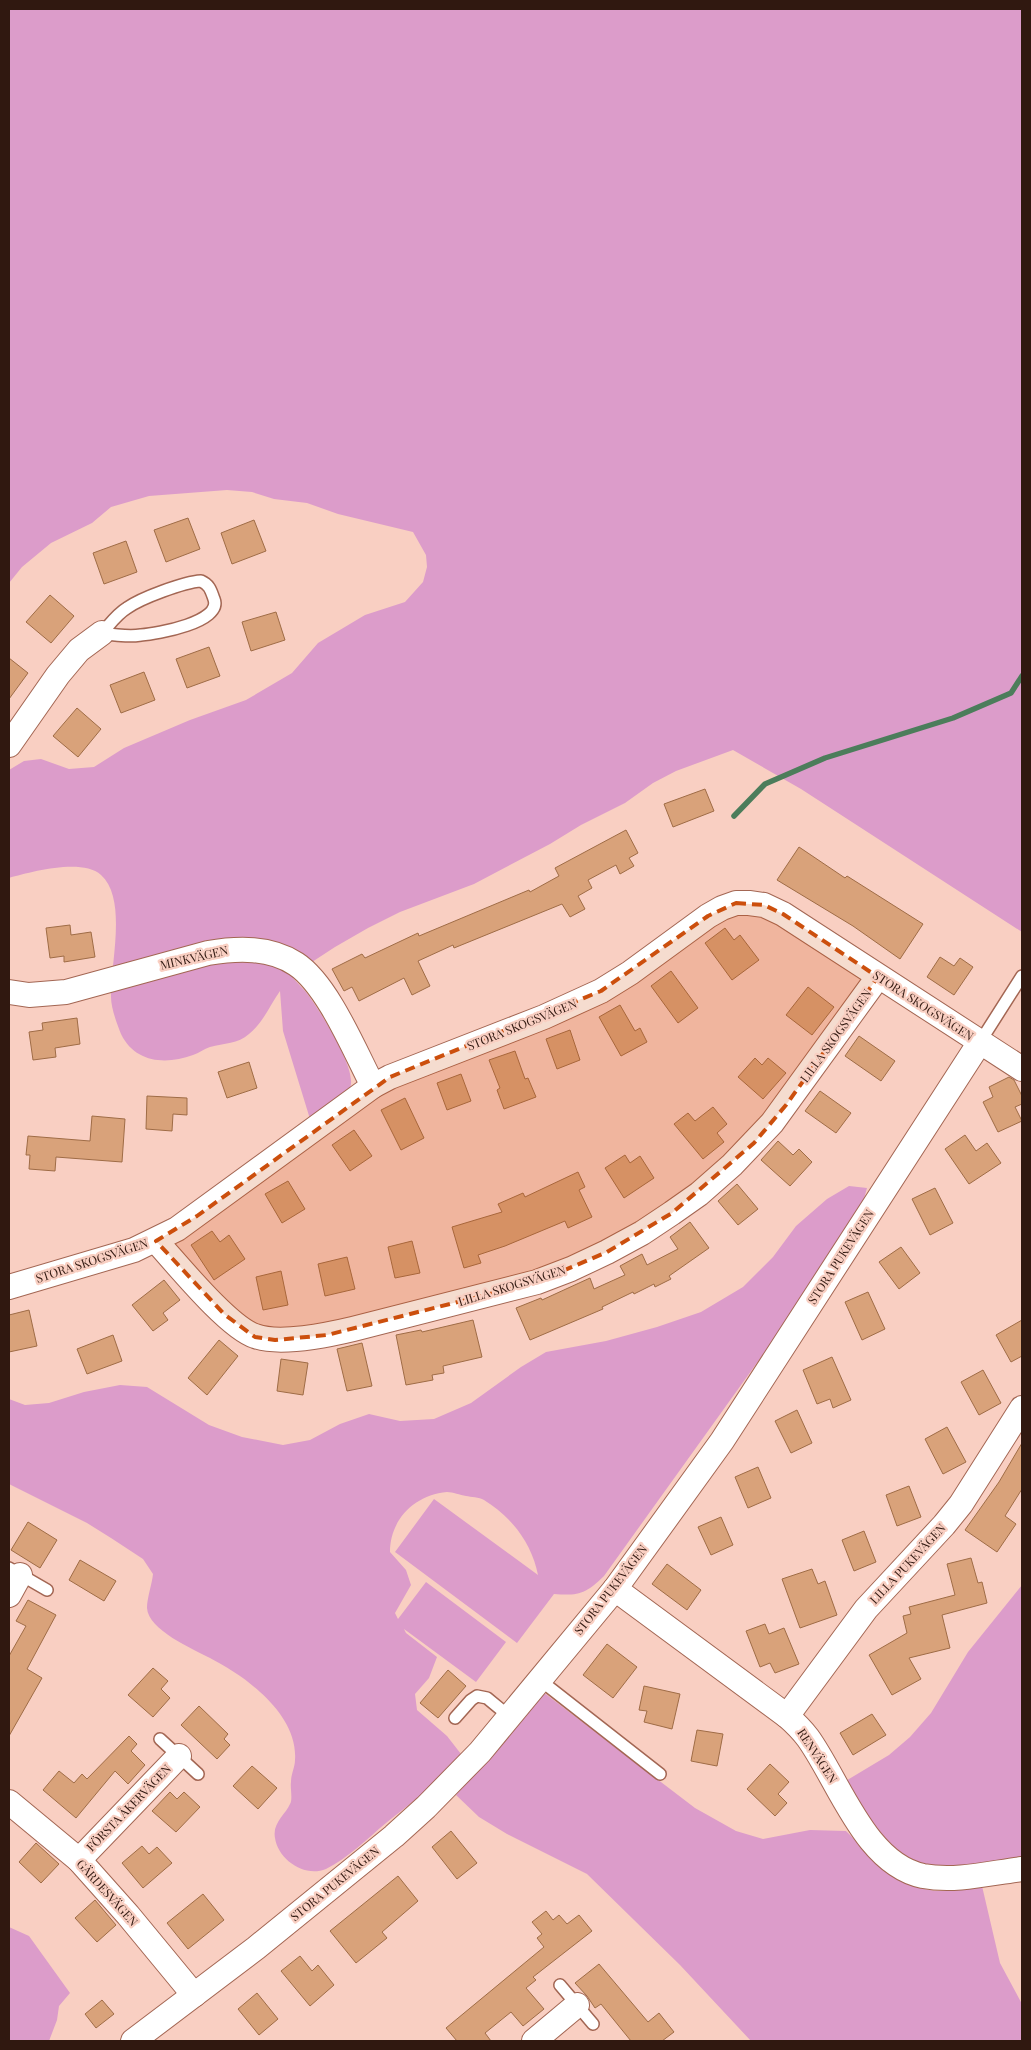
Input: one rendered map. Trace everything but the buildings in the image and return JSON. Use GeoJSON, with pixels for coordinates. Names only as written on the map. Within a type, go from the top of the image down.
{"type":"FeatureCollection","features":[{"type":"Feature","properties":{"kind":"street"},"geometry":{"type":"LineString","coordinates":[[9,745],[58,675],[80,650],[102,633]]}},
{"type":"Feature","properties":{"kind":"street","name":"STORA SKOGSVÄGEN"},"geometry":{"type":"LineString","coordinates":[[9,1287],[134,1250],[177,1230],[373,1086],[390,1077],[544,1017],[601,991],[630,973],[708,916],[736,903],[764,905],[783,914],[1022,1069]]}},
{"type":"Feature","properties":{"kind":"street","name":"MINKVÄGEN"},"geometry":{"type":"LineString","coordinates":[[9,992],[29,995],[66,992],[174,961],[223,950],[249,949],[268,953],[296,964],[318,985],[373,1086]]}},
{"type":"Feature","properties":{"kind":"street","name":"LILLA SKOGSVÄGEN"},"geometry":{"type":"LineString","coordinates":[[156,1241],[224,1314],[241,1329],[255,1337],[275,1340],[327,1335],[353,1330],[537,1282],[571,1269],[642,1233],[699,1194],[732,1165],[754,1143],[786,1105],[878,977]]}},
{"type":"Feature","properties":{"kind":"street","name":"STORA PUKEVÄGEN"},"geometry":{"type":"LineString","coordinates":[[146,2037],[426,1807],[480,1752],[510,1717],[615,1588],[722,1441],[980,1042]]}},
{"type":"Feature","properties":{"kind":"street","name":"LILLA PUKEVÄGEN"},"geometry":{"type":"LineString","coordinates":[[787,1716],[866,1609],[961,1504],[1022,1408]]}},
{"type":"Feature","properties":{"kind":"street"},"geometry":{"type":"LineString","coordinates":[[9,1596],[14,1571]]}},
{"type":"Feature","properties":{"kind":"street","name":"RENVÄGEN"},"geometry":{"type":"LineString","coordinates":[[615,1588],[787,1716],[808,1738],[862,1828],[892,1861],[923,1876],[942,1878],[960,1878],[1022,1869]]}},
{"type":"Feature","properties":{"kind":"street","name":"FÖRSTA ÅKERVÄGEN"},"geometry":{"type":"LineString","coordinates":[[79,1860],[179,1756]]}},
{"type":"Feature","properties":{"kind":"street","name":"GÄRDESVÄGEN"},"geometry":{"type":"LineString","coordinates":[[9,1802],[79,1860],[128,1915],[194,1996]]}},
{"type":"Feature","properties":{"kind":"street"},"geometry":{"type":"LineString","coordinates":[[534,2041],[577,2005]]}},
{"type":"Feature","properties":{"kind":"lane"},"geometry":{"type":"LineString","coordinates":[[201,581],[206,584],[216,604],[214,610],[204,618],[160,633],[125,636],[102,633],[126,608],[194,582],[201,581]]}},
{"type":"Feature","properties":{"kind":"lane"},"geometry":{"type":"LineString","coordinates":[[980,1042],[1022,976]]}},
{"type":"Feature","properties":{"kind":"lane"},"geometry":{"type":"LineString","coordinates":[[14,1571],[47,1590]]}},
{"type":"Feature","properties":{"kind":"lane"},"geometry":{"type":"LineString","coordinates":[[540,1680],[660,1774]]}},
{"type":"Feature","properties":{"kind":"lane"},"geometry":{"type":"LineString","coordinates":[[456,1718],[471,1700],[481,1696],[487,1698],[510,1717]]}},
{"type":"Feature","properties":{"kind":"lane"},"geometry":{"type":"LineString","coordinates":[[160,1739],[198,1774]]}},
{"type":"Feature","properties":{"kind":"lane"},"geometry":{"type":"LineString","coordinates":[[560,1985],[593,2024]]}},
{"type":"Feature","properties":{"kind":"highlighted area"},"geometry":{"type":"Polygon","coordinates":[[[736,903],[764,905],[783,914],[878,977],[786,1105],[754,1143],[672,1213],[607,1252],[537,1282],[327,1335],[275,1340],[255,1337],[224,1314],[156,1241],[197,1216],[390,1077],[601,991],[708,916],[736,903]]]}},
{"type":"Feature","properties":{"kind":"shaded area"},"geometry":{"type":"Polygon","coordinates":[[[9,9],[1022,9],[1022,932],[801,789],[733,750],[676,771],[653,783],[625,803],[474,884],[400,912],[368,928],[312,962],[293,978],[309,996],[337,1042],[349,1068],[351,1080],[350,1088],[310,1119],[283,1031],[280,991],[254,1030],[240,1040],[210,1047],[193,1055],[172,1060],[152,1059],[134,1051],[121,1034],[111,1001],[116,916],[114,900],[109,886],[101,875],[82,867],[56,868],[9,878],[9,770],[24,761],[41,759],[69,769],[94,767],[124,748],[190,720],[246,700],[292,673],[318,643],[365,615],[405,602],[423,582],[427,567],[426,555],[413,532],[338,514],[307,503],[274,499],[252,492],[227,490],[149,496],[111,507],[92,523],[51,543],[22,567],[9,583],[9,9]]]}},
{"type":"Feature","properties":{"kind":"shaded area"},"geometry":{"type":"Polygon","coordinates":[[[849,1186],[867,1188],[862,1206],[774,1339],[604,1576],[592,1587],[576,1594],[554,1594],[517,1643],[395,1552],[434,1499],[538,1575],[526,1542],[512,1523],[482,1499],[452,1492],[435,1494],[424,1498],[406,1511],[399,1520],[391,1540],[390,1552],[406,1570],[411,1585],[395,1613],[398,1619],[426,1582],[506,1642],[476,1682],[404,1629],[406,1633],[437,1657],[429,1678],[415,1694],[417,1710],[447,1736],[461,1754],[444,1774],[425,1791],[350,1854],[326,1869],[309,1871],[301,1869],[293,1865],[277,1846],[275,1833],[277,1823],[291,1802],[291,1779],[295,1763],[295,1750],[290,1731],[274,1706],[242,1677],[172,1638],[155,1624],[149,1616],[147,1608],[153,1574],[143,1559],[87,1523],[9,1484],[9,1399],[25,1405],[49,1403],[84,1392],[120,1385],[147,1387],[209,1425],[242,1437],[283,1445],[310,1440],[340,1424],[369,1414],[400,1421],[434,1419],[471,1403],[521,1367],[546,1352],[606,1341],[657,1327],[701,1312],[743,1287],[773,1257],[796,1226],[827,1199],[849,1186]]]}},
{"type":"Feature","properties":{"kind":"shaded area"},"geometry":{"type":"Polygon","coordinates":[[[1022,1585],[1022,1859],[987,1865],[950,1868],[931,1867],[914,1863],[898,1855],[884,1843],[868,1822],[844,1782],[889,1755],[910,1737],[931,1713],[968,1652],[1022,1585]]]}},
{"type":"Feature","properties":{"kind":"shaded area"},"geometry":{"type":"Polygon","coordinates":[[[543,1692],[695,1808],[736,1831],[763,1839],[810,1830],[846,1831],[878,1863],[900,1880],[913,1886],[928,1890],[944,1891],[982,1886],[1000,1963],[1022,2004],[1022,2041],[751,2041],[680,1965],[587,1874],[507,1834],[479,1817],[456,1795],[543,1692]]]}},
{"type":"Feature","properties":{"kind":"shaded area"},"geometry":{"type":"Polygon","coordinates":[[[9,1927],[29,1936],[70,1993],[59,2006],[57,2020],[49,2041],[9,2041],[9,1927]]]}},
{"type":"Feature","properties":{"kind":"waterway"},"geometry":{"type":"LineString","coordinates":[[734,816],[765,784],[825,758],[953,718],[1011,693],[1022,676]]}}]}
